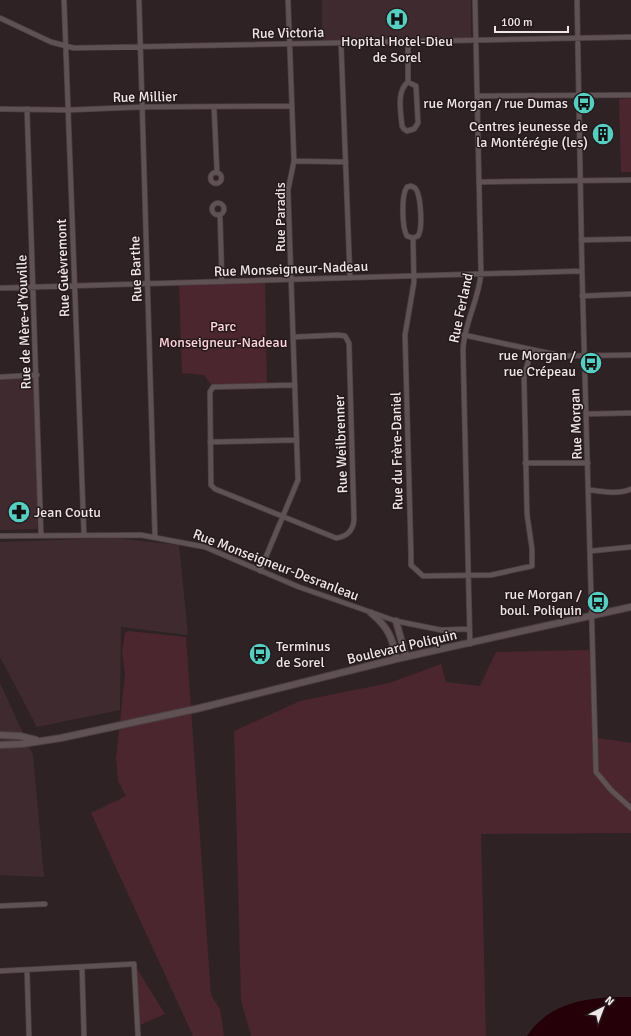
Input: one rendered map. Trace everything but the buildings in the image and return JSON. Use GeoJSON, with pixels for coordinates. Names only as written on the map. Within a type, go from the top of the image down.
{"type":"FeatureCollection","features":[{"type":"Feature","properties":{"kind":"street","name":"Rue Guèvremont"},"geometry":{"type":"LineString","coordinates":[[64,0],[84,535]]}},
{"type":"Feature","properties":{"kind":"street","name":"Rue Barthe"},"geometry":{"type":"LineString","coordinates":[[139,0],[155,537]]}},
{"type":"Feature","properties":{"kind":"street","name":"Rue Paradis"},"geometry":{"type":"LineString","coordinates":[[260,571],[284,518],[298,480],[288,190],[294,161],[288,0]]}},
{"type":"Feature","properties":{"kind":"street","name":"Rue Ferland"},"geometry":{"type":"LineString","coordinates":[[470,644],[463,350],[464,336],[480,286],[481,273],[475,0]]}},
{"type":"Feature","properties":{"kind":"street","name":"Rue Morgan"},"geometry":{"type":"LineString","coordinates":[[577,0],[582,296],[591,551],[596,772],[611,790],[631,808]]}},
{"type":"Feature","properties":{"kind":"street","name":"Rue Victoria"},"geometry":{"type":"LineString","coordinates":[[0,18],[48,41],[66,47],[289,45],[631,37]]}},
{"type":"Feature","properties":{"kind":"street"},"geometry":{"type":"LineString","coordinates":[[408,42],[408,82]]}},
{"type":"Feature","properties":{"kind":"street"},"geometry":{"type":"LineString","coordinates":[[341,43],[350,278]]}},
{"type":"Feature","properties":{"kind":"street"},"geometry":{"type":"LineString","coordinates":[[408,82],[416,86],[418,123],[414,129],[407,130],[402,126],[401,94],[403,86],[408,82]]}},
{"type":"Feature","properties":{"kind":"street"},"geometry":{"type":"LineString","coordinates":[[477,96],[631,95]]}},
{"type":"Feature","properties":{"kind":"street","name":"Rue Millier"},"geometry":{"type":"LineString","coordinates":[[0,110],[292,106]]}},
{"type":"Feature","properties":{"kind":"street"},"geometry":{"type":"LineString","coordinates":[[214,107],[217,172]]}},
{"type":"Feature","properties":{"kind":"street","name":"Rue de Mère-d'Youville"},"geometry":{"type":"LineString","coordinates":[[27,109],[42,534]]}},
{"type":"Feature","properties":{"kind":"street"},"geometry":{"type":"LineString","coordinates":[[294,161],[346,162]]}},
{"type":"Feature","properties":{"kind":"street"},"geometry":{"type":"LineString","coordinates":[[479,182],[631,180]]}},
{"type":"Feature","properties":{"kind":"street"},"geometry":{"type":"LineString","coordinates":[[412,186],[419,194],[421,230],[418,236],[413,238],[407,236],[404,227],[403,195],[407,187],[412,186]]}},
{"type":"Feature","properties":{"kind":"street"},"geometry":{"type":"LineString","coordinates":[[220,215],[222,282]]}},
{"type":"Feature","properties":{"kind":"street","name":"Rue du Frère-Daniel"},"geometry":{"type":"LineString","coordinates":[[413,238],[414,276],[405,335],[411,565],[423,576],[496,575],[532,566],[533,556],[527,514],[525,463]]}},
{"type":"Feature","properties":{"kind":"street"},"geometry":{"type":"LineString","coordinates":[[581,240],[631,239]]}},
{"type":"Feature","properties":{"kind":"street","name":"Rue Monseigneur-Nadeau"},"geometry":{"type":"LineString","coordinates":[[0,288],[582,271]]}},
{"type":"Feature","properties":{"kind":"street"},"geometry":{"type":"LineString","coordinates":[[582,296],[631,294]]}},
{"type":"Feature","properties":{"kind":"street","name":"Rue Weilbrenner"},"geometry":{"type":"LineString","coordinates":[[284,518],[336,538],[342,538],[349,533],[353,526],[354,520],[349,343],[345,336],[338,335],[294,337]]}},
{"type":"Feature","properties":{"kind":"street"},"geometry":{"type":"LineString","coordinates":[[464,336],[562,356],[631,355]]}},
{"type":"Feature","properties":{"kind":"street"},"geometry":{"type":"LineString","coordinates":[[532,350],[524,375],[525,463],[588,463]]}},
{"type":"Feature","properties":{"kind":"street"},"geometry":{"type":"LineString","coordinates":[[0,377],[37,376]]}},
{"type":"Feature","properties":{"kind":"street"},"geometry":{"type":"LineString","coordinates":[[284,518],[215,489],[211,485],[210,392],[213,387],[295,385]]}},
{"type":"Feature","properties":{"kind":"street"},"geometry":{"type":"LineString","coordinates":[[586,414],[631,413]]}},
{"type":"Feature","properties":{"kind":"street"},"geometry":{"type":"LineString","coordinates":[[210,442],[297,440]]}},
{"type":"Feature","properties":{"kind":"street"},"geometry":{"type":"LineString","coordinates":[[589,490],[610,492],[624,491],[631,488]]}},
{"type":"Feature","properties":{"kind":"street","name":"Rue Monseigneur-Desranleau"},"geometry":{"type":"LineString","coordinates":[[0,536],[42,534],[141,535],[155,537],[205,547],[260,571],[396,621],[441,630],[469,629]]}},
{"type":"Feature","properties":{"kind":"street"},"geometry":{"type":"LineString","coordinates":[[591,551],[631,547]]}},
{"type":"Feature","properties":{"kind":"street","name":"Boulevard Poliquin"},"geometry":{"type":"LineString","coordinates":[[0,745],[61,738],[208,706],[406,657],[631,607]]}},
{"type":"Feature","properties":{"kind":"street"},"geometry":{"type":"LineString","coordinates":[[371,613],[384,624],[392,638],[396,660]]}},
{"type":"Feature","properties":{"kind":"street"},"geometry":{"type":"LineString","coordinates":[[392,638],[396,621]]}},
{"type":"Feature","properties":{"kind":"street"},"geometry":{"type":"LineString","coordinates":[[396,621],[406,657]]}},
{"type":"Feature","properties":{"kind":"street","name":"Boulevard Poliquin"},"geometry":{"type":"LineString","coordinates":[[0,735],[20,736],[38,741]]}},
{"type":"Feature","properties":{"kind":"street"},"geometry":{"type":"LineString","coordinates":[[0,906],[45,904]]}},
{"type":"Feature","properties":{"kind":"street"},"geometry":{"type":"LineString","coordinates":[[0,971],[134,964],[138,1036]]}},
{"type":"Feature","properties":{"kind":"street"},"geometry":{"type":"LineString","coordinates":[[82,967],[84,1036]]}},
{"type":"Feature","properties":{"kind":"street"},"geometry":{"type":"LineString","coordinates":[[27,970],[29,1036]]}},
{"type":"Feature","properties":{"kind":"shaded area","name":"Hopital Hotel-Dieu de Sorel"},"geometry":{"type":"Polygon","coordinates":[[[322,0],[471,0],[471,38],[322,41],[322,0]]]}},
{"type":"Feature","properties":{"kind":"shaded area"},"geometry":{"type":"Polygon","coordinates":[[[37,375],[37,529],[0,530],[0,377],[37,375]]]}},
{"type":"Feature","properties":{"kind":"shaded area"},"geometry":{"type":"Polygon","coordinates":[[[113,538],[179,545],[188,635],[121,627],[120,710],[37,727],[0,657],[0,542],[113,538]]]}},
{"type":"Feature","properties":{"kind":"shaded area"},"geometry":{"type":"Polygon","coordinates":[[[0,683],[33,755],[44,877],[0,875],[0,683]]]}},
{"type":"Feature","properties":{"kind":"shaded area"},"geometry":{"type":"Polygon","coordinates":[[[631,997],[631,1036],[527,1036],[537,1024],[548,1015],[573,1003],[601,998],[631,997]]]}},
{"type":"Feature","properties":{"kind":"green space"},"geometry":{"type":"Polygon","coordinates":[[[631,98],[631,172],[621,172],[619,99],[631,98]]]}},
{"type":"Feature","properties":{"kind":"green space","name":"Parc Monseigneur-Nadeau"},"geometry":{"type":"Polygon","coordinates":[[[265,281],[267,386],[213,387],[204,375],[182,373],[179,283],[265,281]]]}},
{"type":"Feature","properties":{"kind":"green space"},"geometry":{"type":"Polygon","coordinates":[[[128,631],[186,637],[211,995],[220,1009],[224,1036],[193,1036],[91,813],[126,796],[118,781],[116,759],[125,674],[122,651],[125,633],[128,631]]]}},
{"type":"Feature","properties":{"kind":"green space"},"geometry":{"type":"Polygon","coordinates":[[[589,650],[598,738],[631,743],[631,833],[481,834],[486,1036],[251,1036],[241,1000],[234,731],[300,701],[389,683],[441,664],[446,682],[480,686],[496,652],[589,650]]]}},
{"type":"Feature","properties":{"kind":"green space"},"geometry":{"type":"Polygon","coordinates":[[[134,964],[165,1014],[138,1026],[134,964]]]}},
{"type":"Feature","properties":{"kind":"place","name":"Hopital Hotel-Dieu de Sorel"},"geometry":{"type":"Point","coordinates":[397,19]}},
{"type":"Feature","properties":{"kind":"place","name":"rue Morgan / rue Dumas"},"geometry":{"type":"Point","coordinates":[584,103]}},
{"type":"Feature","properties":{"kind":"place","name":"Centres jeunesse de la Montérégie (les)"},"geometry":{"type":"Point","coordinates":[603,134]}},
{"type":"Feature","properties":{"kind":"place","name":"rue Morgan / rue Crépeau"},"geometry":{"type":"Point","coordinates":[591,363]}},
{"type":"Feature","properties":{"kind":"place","name":"Jean Coutu"},"geometry":{"type":"Point","coordinates":[19,512]}},
{"type":"Feature","properties":{"kind":"place","name":"rue Morgan / boul. Poliquin"},"geometry":{"type":"Point","coordinates":[598,602]}},
{"type":"Feature","properties":{"kind":"place","name":"Terminus de Sorel"},"geometry":{"type":"Point","coordinates":[260,654]}}]}
